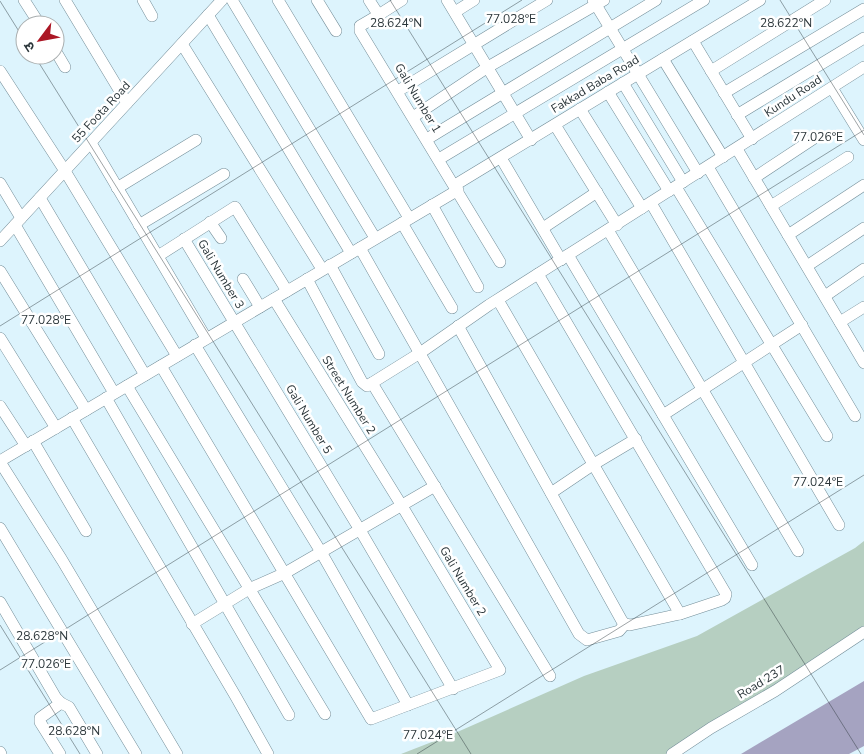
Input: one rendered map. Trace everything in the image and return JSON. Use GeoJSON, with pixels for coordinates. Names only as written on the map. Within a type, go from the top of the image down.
{"type":"FeatureCollection","features":[{"type":"Feature","properties":{"kind":"street"},"geometry":{"type":"LineString","coordinates":[[24,0],[34,15]]}},
{"type":"Feature","properties":{"kind":"street"},"geometry":{"type":"LineString","coordinates":[[65,0],[127,103]]}},
{"type":"Feature","properties":{"kind":"street"},"geometry":{"type":"LineString","coordinates":[[143,0],[152,16]]}},
{"type":"Feature","properties":{"kind":"street","name":"55 Foota Road"},"geometry":{"type":"LineString","coordinates":[[0,241],[222,0]]}},
{"type":"Feature","properties":{"kind":"street"},"geometry":{"type":"LineString","coordinates":[[232,0],[375,238]]}},
{"type":"Feature","properties":{"kind":"street"},"geometry":{"type":"LineString","coordinates":[[278,0],[406,221],[452,308]]}},
{"type":"Feature","properties":{"kind":"street"},"geometry":{"type":"LineString","coordinates":[[317,0],[336,31]]}},
{"type":"Feature","properties":{"kind":"street"},"geometry":{"type":"LineString","coordinates":[[368,0],[376,11],[377,16],[402,0]]}},
{"type":"Feature","properties":{"kind":"street"},"geometry":{"type":"LineString","coordinates":[[448,0],[530,140]]}},
{"type":"Feature","properties":{"kind":"street"},"geometry":{"type":"LineString","coordinates":[[455,12],[474,0]]}},
{"type":"Feature","properties":{"kind":"street"},"geometry":{"type":"LineString","coordinates":[[398,91],[547,0]]}},
{"type":"Feature","properties":{"kind":"street"},"geometry":{"type":"LineString","coordinates":[[426,139],[656,0]]}},
{"type":"Feature","properties":{"kind":"street"},"geometry":{"type":"LineString","coordinates":[[439,159],[704,0]]}},
{"type":"Feature","properties":{"kind":"street","name":"Fakkad Baba Road"},"geometry":{"type":"LineString","coordinates":[[0,462],[406,221],[501,158],[692,41],[746,3],[760,0]]}},
{"type":"Feature","properties":{"kind":"street"},"geometry":{"type":"LineString","coordinates":[[710,71],[825,0]]}},
{"type":"Feature","properties":{"kind":"street"},"geometry":{"type":"LineString","coordinates":[[724,93],[864,8],[860,0]]}},
{"type":"Feature","properties":{"kind":"street"},"geometry":{"type":"LineString","coordinates":[[413,117],[488,67],[598,2],[610,28],[638,74],[703,170],[802,325],[855,416]]}},
{"type":"Feature","properties":{"kind":"street"},"geometry":{"type":"LineString","coordinates":[[208,15],[420,353],[579,634],[587,640],[619,631],[625,624]]}},
{"type":"Feature","properties":{"kind":"street","name":"Gali Number 1"},"geometry":{"type":"LineString","coordinates":[[377,16],[360,26],[360,30],[500,262]]}},
{"type":"Feature","properties":{"kind":"street"},"geometry":{"type":"LineString","coordinates":[[737,114],[864,38]]}},
{"type":"Feature","properties":{"kind":"street"},"geometry":{"type":"LineString","coordinates":[[692,41],[752,139]]}},
{"type":"Feature","properties":{"kind":"street"},"geometry":{"type":"LineString","coordinates":[[182,44],[326,267],[379,354]]}},
{"type":"Feature","properties":{"kind":"street"},"geometry":{"type":"LineString","coordinates":[[663,59],[723,157]]}},
{"type":"Feature","properties":{"kind":"street","name":"Kundu Road"},"geometry":{"type":"LineString","coordinates":[[372,383],[538,274],[864,67]]}},
{"type":"Feature","properties":{"kind":"street"},"geometry":{"type":"LineString","coordinates":[[2,79],[65,171],[177,356]]}},
{"type":"Feature","properties":{"kind":"street"},"geometry":{"type":"LineString","coordinates":[[623,83],[676,187],[827,436]]}},
{"type":"Feature","properties":{"kind":"street"},"geometry":{"type":"LineString","coordinates":[[832,88],[864,140]]}},
{"type":"Feature","properties":{"kind":"street"},"geometry":{"type":"LineString","coordinates":[[608,92],[676,187]]}},
{"type":"Feature","properties":{"kind":"street"},"geometry":{"type":"LineString","coordinates":[[580,109],[647,206],[744,363],[839,525]]}},
{"type":"Feature","properties":{"kind":"street"},"geometry":{"type":"LineString","coordinates":[[555,125],[597,192],[612,227],[702,390],[798,551]]}},
{"type":"Feature","properties":{"kind":"street"},"geometry":{"type":"LineString","coordinates":[[754,178],[813,139]]}},
{"type":"Feature","properties":{"kind":"street"},"geometry":{"type":"LineString","coordinates":[[117,188],[196,140]]}},
{"type":"Feature","properties":{"kind":"street"},"geometry":{"type":"LineString","coordinates":[[91,143],[206,338]]}},
{"type":"Feature","properties":{"kind":"street"},"geometry":{"type":"LineString","coordinates":[[737,149],[840,322],[861,350],[864,363]]}},
{"type":"Feature","properties":{"kind":"street"},"geometry":{"type":"LineString","coordinates":[[771,206],[848,157]]}},
{"type":"Feature","properties":{"kind":"street"},"geometry":{"type":"LineString","coordinates":[[501,158],[543,228],[565,258],[663,415],[752,565]]}},
{"type":"Feature","properties":{"kind":"street"},"geometry":{"type":"LineString","coordinates":[[139,225],[224,174]]}},
{"type":"Feature","properties":{"kind":"street"},"geometry":{"type":"LineString","coordinates":[[0,183],[18,222],[110,395],[225,604],[289,715]]}},
{"type":"Feature","properties":{"kind":"street"},"geometry":{"type":"LineString","coordinates":[[788,235],[864,185]]}},
{"type":"Feature","properties":{"kind":"street"},"geometry":{"type":"LineString","coordinates":[[543,228],[597,192]]}},
{"type":"Feature","properties":{"kind":"street"},"geometry":{"type":"LineString","coordinates":[[40,198],[145,375]]}},
{"type":"Feature","properties":{"kind":"street"},"geometry":{"type":"LineString","coordinates":[[432,205],[478,287]]}},
{"type":"Feature","properties":{"kind":"street"},"geometry":{"type":"LineString","coordinates":[[158,256],[235,207],[286,291]]}},
{"type":"Feature","properties":{"kind":"street"},"geometry":{"type":"LineString","coordinates":[[210,222],[221,238]]}},
{"type":"Feature","properties":{"kind":"street"},"geometry":{"type":"LineString","coordinates":[[807,266],[864,228]]}},
{"type":"Feature","properties":{"kind":"street","name":"Gali Number 3"},"geometry":{"type":"LineString","coordinates":[[184,239],[234,322]]}},
{"type":"Feature","properties":{"kind":"street"},"geometry":{"type":"LineString","coordinates":[[824,296],[864,269]]}},
{"type":"Feature","properties":{"kind":"street"},"geometry":{"type":"LineString","coordinates":[[0,271],[86,410]]}},
{"type":"Feature","properties":{"kind":"street"},"geometry":{"type":"LineString","coordinates":[[538,274],[726,594],[722,600],[680,614],[630,625],[625,624]]}},
{"type":"Feature","properties":{"kind":"street"},"geometry":{"type":"LineString","coordinates":[[242,279],[260,307]]}},
{"type":"Feature","properties":{"kind":"street"},"geometry":{"type":"LineString","coordinates":[[306,279],[362,382],[367,386],[372,383],[550,676]]}},
{"type":"Feature","properties":{"kind":"street","name":"Street Number 2"},"geometry":{"type":"LineString","coordinates":[[274,298],[402,506]]}},
{"type":"Feature","properties":{"kind":"street"},"geometry":{"type":"LineString","coordinates":[[498,300],[680,614]]}},
{"type":"Feature","properties":{"kind":"street"},"geometry":{"type":"LineString","coordinates":[[840,322],[864,307]]}},
{"type":"Feature","properties":{"kind":"street","name":"Gali Number 5"},"geometry":{"type":"LineString","coordinates":[[234,322],[360,530],[453,689]]}},
{"type":"Feature","properties":{"kind":"street"},"geometry":{"type":"LineString","coordinates":[[663,415],[802,325]]}},
{"type":"Feature","properties":{"kind":"street"},"geometry":{"type":"LineString","coordinates":[[458,326],[625,624]]}},
{"type":"Feature","properties":{"kind":"street"},"geometry":{"type":"LineString","coordinates":[[0,338],[56,428]]}},
{"type":"Feature","properties":{"kind":"street"},"geometry":{"type":"LineString","coordinates":[[195,345],[321,552],[408,705]]}},
{"type":"Feature","properties":{"kind":"street"},"geometry":{"type":"LineString","coordinates":[[161,366],[371,719],[453,689]]}},
{"type":"Feature","properties":{"kind":"street"},"geometry":{"type":"LineString","coordinates":[[127,386],[324,714]]}},
{"type":"Feature","properties":{"kind":"street"},"geometry":{"type":"LineString","coordinates":[[0,406],[29,444],[86,532]]}},
{"type":"Feature","properties":{"kind":"street"},"geometry":{"type":"LineString","coordinates":[[72,418],[268,754]]}},
{"type":"Feature","properties":{"kind":"street"},"geometry":{"type":"LineString","coordinates":[[551,493],[636,439]]}},
{"type":"Feature","properties":{"kind":"street"},"geometry":{"type":"LineString","coordinates":[[0,462],[62,560],[177,754]]}},
{"type":"Feature","properties":{"kind":"street"},"geometry":{"type":"LineString","coordinates":[[192,624],[249,589],[284,573],[435,486]]}},
{"type":"Feature","properties":{"kind":"street","name":"Gali Number 2"},"geometry":{"type":"LineString","coordinates":[[402,506],[500,670],[453,689]]}},
{"type":"Feature","properties":{"kind":"street"},"geometry":{"type":"LineString","coordinates":[[0,528],[136,754]]}},
{"type":"Feature","properties":{"kind":"street"},"geometry":{"type":"LineString","coordinates":[[0,602],[56,698],[71,711],[97,754]]}},
{"type":"Feature","properties":{"kind":"street","name":"Road 237"},"geometry":{"type":"LineString","coordinates":[[672,754],[711,728],[775,691],[864,632]]}},
{"type":"Feature","properties":{"kind":"street"},"geometry":{"type":"LineString","coordinates":[[60,754],[40,722],[40,718],[61,704]]}},
{"type":"Feature","properties":{"kind":"green space"},"geometry":{"type":"Polygon","coordinates":[[[864,541],[864,630],[667,754],[401,754],[455,733],[584,676],[697,636],[855,548],[864,541]]]}},
{"type":"Feature","properties":{"kind":"water"},"geometry":{"type":"Polygon","coordinates":[[[864,681],[864,746],[849,754],[741,754],[864,681]]]}}]}
